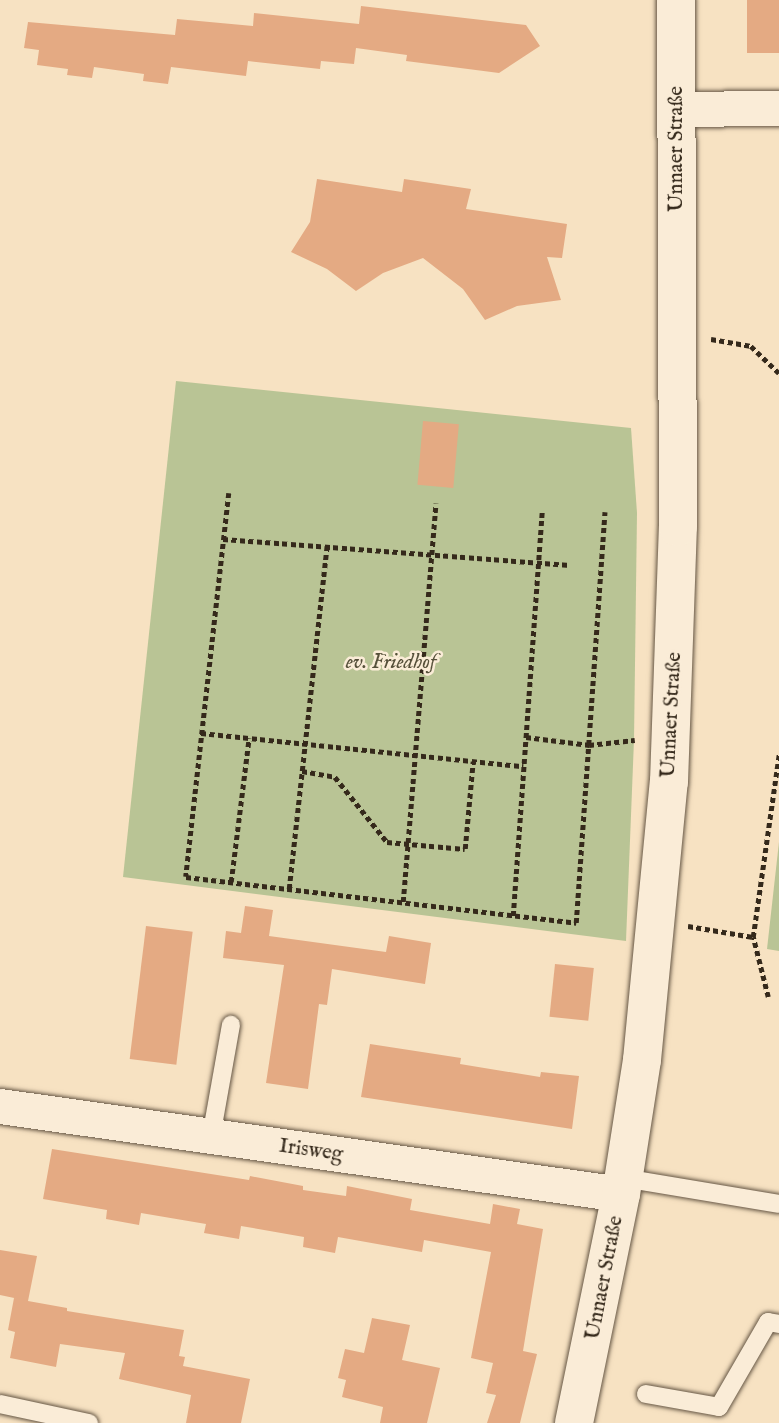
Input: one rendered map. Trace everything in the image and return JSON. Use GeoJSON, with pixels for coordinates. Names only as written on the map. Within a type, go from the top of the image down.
{"type":"FeatureCollection","features":[{"type":"Feature","properties":{"kind":"main road","name":"Unnaer Straße"},"geometry":{"type":"LineString","coordinates":[[574,1423],[623,1186],[645,1033],[669,782],[678,527],[676,0]]}},
{"type":"Feature","properties":{"kind":"street"},"geometry":{"type":"LineString","coordinates":[[677,109],[779,108]]}},
{"type":"Feature","properties":{"kind":"street","name":"Irisweg"},"geometry":{"type":"LineString","coordinates":[[0,1106],[211,1138],[623,1186]]}},
{"type":"Feature","properties":{"kind":"lane"},"geometry":{"type":"LineString","coordinates":[[211,1138],[231,1025]]}},
{"type":"Feature","properties":{"kind":"lane"},"geometry":{"type":"LineString","coordinates":[[623,1186],[779,1204]]}},
{"type":"Feature","properties":{"kind":"lane"},"geometry":{"type":"LineString","coordinates":[[646,1394],[719,1407],[768,1322],[779,1324]]}},
{"type":"Feature","properties":{"kind":"lane"},"geometry":{"type":"LineString","coordinates":[[0,1404],[89,1423]]}},
{"type":"Feature","properties":{"kind":"path"},"geometry":{"type":"LineString","coordinates":[[709,339],[751,346],[779,373]]}},
{"type":"Feature","properties":{"kind":"path"},"geometry":{"type":"LineString","coordinates":[[229,493],[186,877],[576,923],[605,512]]}},
{"type":"Feature","properties":{"kind":"path"},"geometry":{"type":"LineString","coordinates":[[403,902],[436,503]]}},
{"type":"Feature","properties":{"kind":"path"},"geometry":{"type":"LineString","coordinates":[[513,916],[542,509]]}},
{"type":"Feature","properties":{"kind":"path"},"geometry":{"type":"LineString","coordinates":[[223,539],[570,565]]}},
{"type":"Feature","properties":{"kind":"path"},"geometry":{"type":"LineString","coordinates":[[289,888],[327,546]]}},
{"type":"Feature","properties":{"kind":"path"},"geometry":{"type":"LineString","coordinates":[[201,733],[523,766]]}},
{"type":"Feature","properties":{"kind":"path"},"geometry":{"type":"LineString","coordinates":[[526,737],[589,745],[643,739]]}},
{"type":"Feature","properties":{"kind":"path"},"geometry":{"type":"LineString","coordinates":[[231,882],[249,738]]}},
{"type":"Feature","properties":{"kind":"path"},"geometry":{"type":"LineString","coordinates":[[768,997],[753,937],[779,755]]}},
{"type":"Feature","properties":{"kind":"path"},"geometry":{"type":"LineString","coordinates":[[302,771],[335,777],[387,842],[465,849],[473,761]]}},
{"type":"Feature","properties":{"kind":"green space","name":"ev. Friedhof"},"geometry":{"type":"Polygon","coordinates":[[[176,381],[631,428],[637,513],[634,740],[626,941],[123,877],[176,381]]]}},
{"type":"Feature","properties":{"kind":"green space"},"geometry":{"type":"Polygon","coordinates":[[[779,842],[779,951],[767,949],[779,842]]]}},
{"type":"Feature","properties":{"kind":"building"},"geometry":{"type":"Polygon","coordinates":[[[747,0],[779,0],[779,53],[747,53],[747,0]]]}},
{"type":"Feature","properties":{"kind":"building"},"geometry":{"type":"Polygon","coordinates":[[[361,6],[526,25],[540,46],[499,73],[406,61],[407,55],[356,48],[354,64],[321,61],[320,69],[248,61],[246,76],[171,67],[168,84],[143,81],[144,74],[94,67],[92,78],[67,75],[68,69],[37,65],[39,50],[24,48],[28,22],[175,35],[177,19],[253,26],[254,13],[359,24],[361,6]]]}},
{"type":"Feature","properties":{"kind":"building"},"geometry":{"type":"Polygon","coordinates":[[[317,179],[402,192],[404,179],[471,189],[466,209],[567,224],[562,258],[547,257],[561,300],[517,306],[485,320],[463,289],[423,258],[383,273],[356,291],[327,269],[291,252],[310,222],[317,179]]]}},
{"type":"Feature","properties":{"kind":"building"},"geometry":{"type":"Polygon","coordinates":[[[423,421],[459,424],[453,488],[417,485],[423,421]]]}},
{"type":"Feature","properties":{"kind":"building"},"geometry":{"type":"Polygon","coordinates":[[[245,906],[273,910],[269,936],[386,952],[389,936],[431,943],[425,984],[332,969],[327,1005],[319,1004],[308,1089],[266,1083],[284,965],[223,958],[226,931],[241,933],[245,906]]]}},
{"type":"Feature","properties":{"kind":"building"},"geometry":{"type":"Polygon","coordinates":[[[146,926],[193,932],[176,1065],[130,1059],[146,926]]]}},
{"type":"Feature","properties":{"kind":"building"},"geometry":{"type":"Polygon","coordinates":[[[555,964],[594,968],[588,1021],[549,1017],[555,964]]]}},
{"type":"Feature","properties":{"kind":"building"},"geometry":{"type":"Polygon","coordinates":[[[370,1044],[461,1058],[460,1064],[540,1077],[541,1072],[579,1076],[572,1129],[361,1097],[370,1044]]]}},
{"type":"Feature","properties":{"kind":"building"},"geometry":{"type":"Polygon","coordinates":[[[52,1149],[249,1180],[250,1176],[303,1186],[303,1190],[346,1196],[347,1186],[412,1199],[410,1210],[490,1224],[493,1204],[520,1209],[517,1224],[543,1229],[523,1351],[537,1354],[520,1423],[487,1423],[496,1395],[486,1393],[493,1363],[471,1358],[491,1252],[424,1240],[422,1252],[338,1237],[335,1253],[303,1247],[304,1237],[241,1226],[239,1239],[204,1233],[206,1224],[141,1213],[139,1225],[106,1219],[107,1210],[43,1199],[52,1149]]]}},
{"type":"Feature","properties":{"kind":"building"},"geometry":{"type":"Polygon","coordinates":[[[0,1250],[37,1256],[28,1301],[67,1308],[67,1311],[184,1330],[179,1356],[185,1357],[183,1366],[250,1379],[241,1423],[186,1423],[191,1395],[119,1379],[125,1353],[60,1344],[56,1367],[10,1358],[15,1332],[8,1330],[14,1298],[19,1299],[0,1295],[0,1250]]]}},
{"type":"Feature","properties":{"kind":"building"},"geometry":{"type":"Polygon","coordinates":[[[372,1318],[410,1325],[402,1360],[440,1368],[427,1423],[380,1423],[383,1407],[342,1397],[346,1380],[338,1378],[345,1349],[364,1353],[372,1318]]]}}]}
